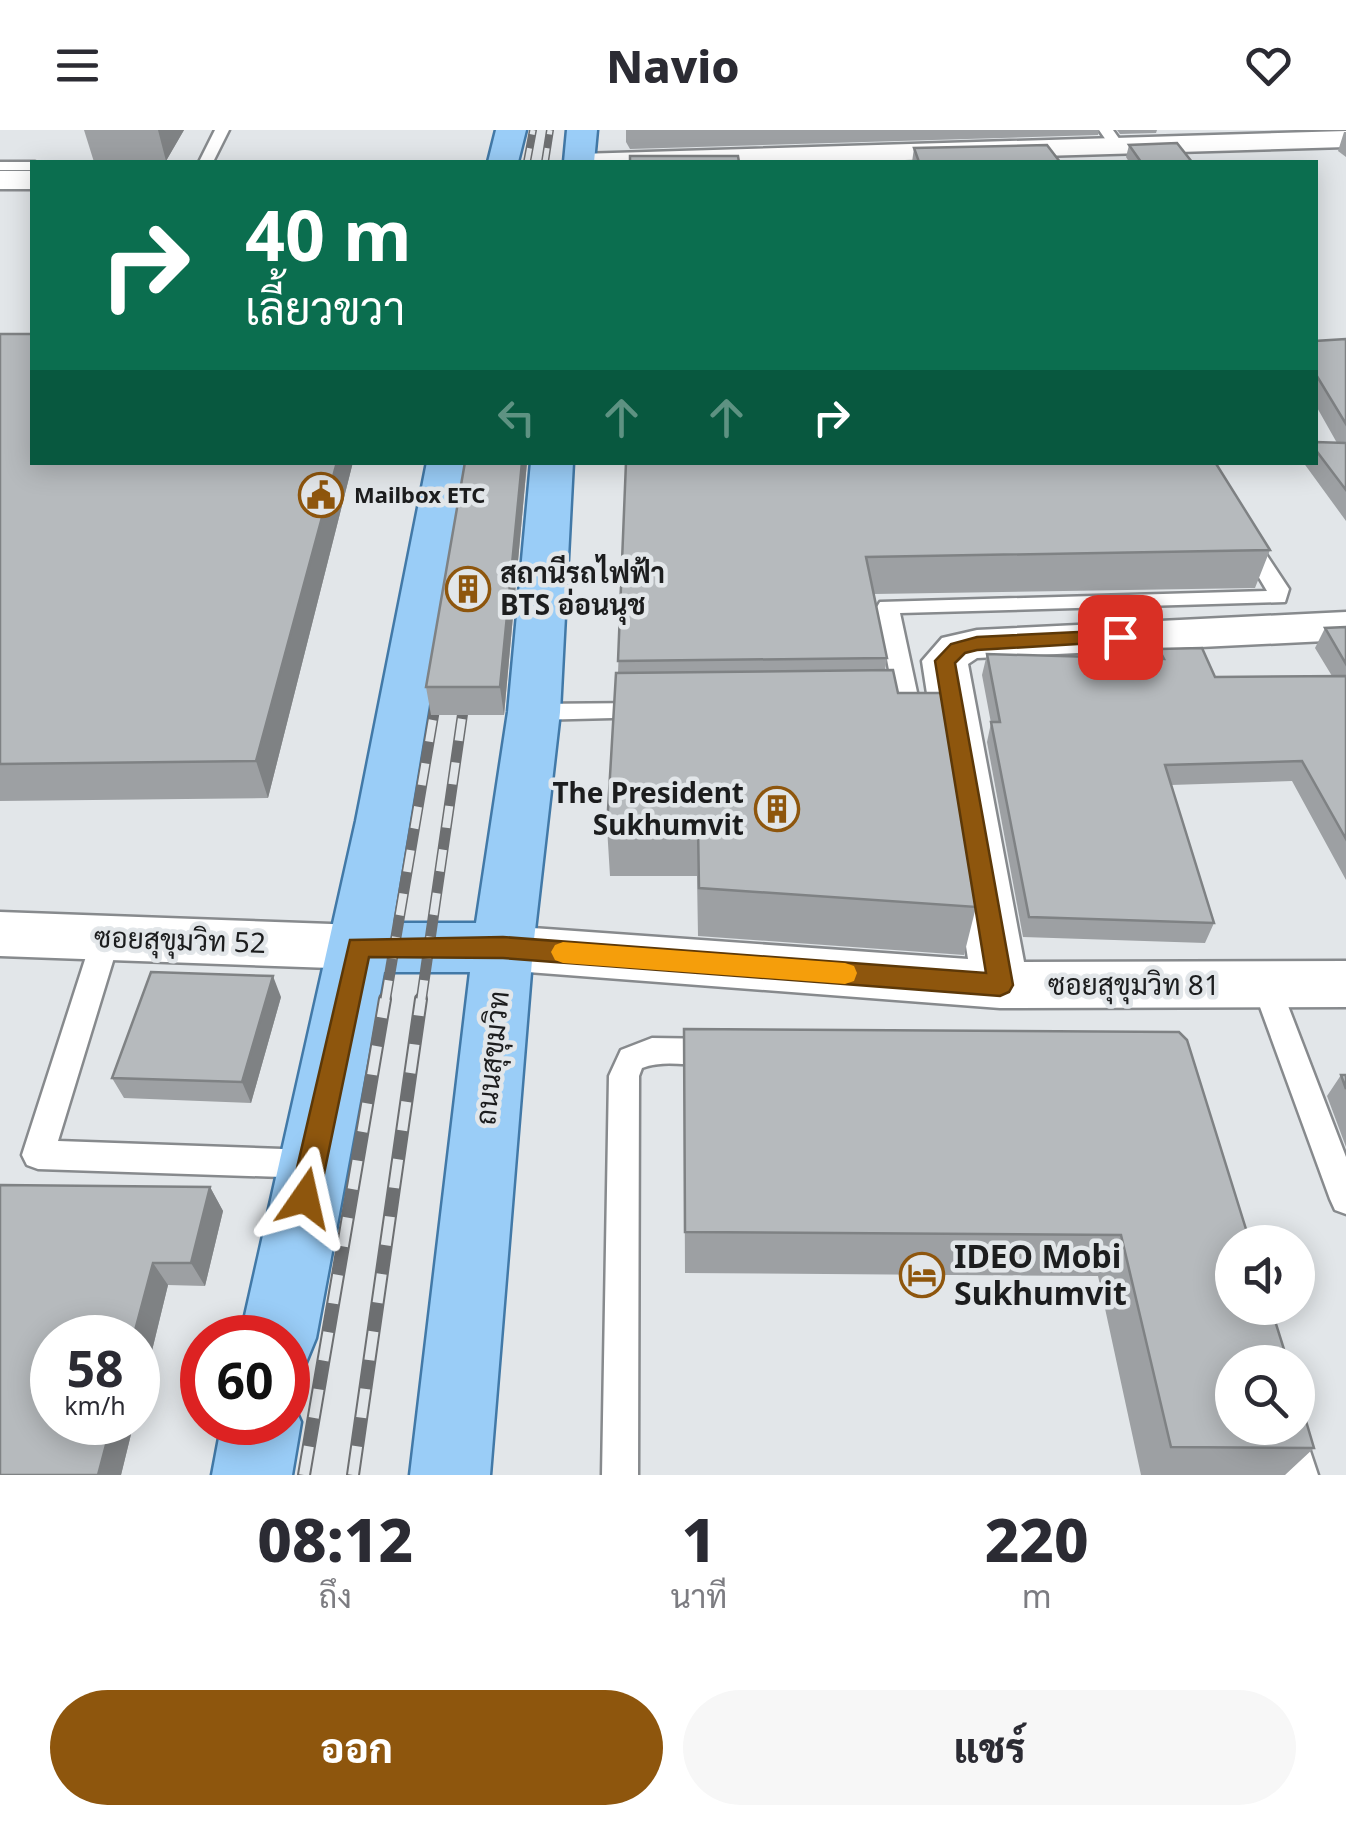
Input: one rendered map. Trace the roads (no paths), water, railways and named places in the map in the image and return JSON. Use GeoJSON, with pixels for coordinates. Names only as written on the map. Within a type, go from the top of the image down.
{"type":"FeatureCollection","features":[{"type":"Feature","properties":{"kind":"main road"},"geometry":{"type":"LineString","coordinates":[[504,160],[511,130]]}},
{"type":"Feature","properties":{"kind":"main road"},"geometry":{"type":"LineString","coordinates":[[579,160],[582,130]]}},
{"type":"Feature","properties":{"kind":"main road"},"geometry":{"type":"LineString","coordinates":[[282,1315],[359,947],[447,465]]}},
{"type":"Feature","properties":{"kind":"main road","name":"ถนนสุขุมวิท"},"geometry":{"type":"LineString","coordinates":[[450,1475],[503,948],[534,712],[552,465]]}},
{"type":"Feature","properties":{"kind":"main road"},"geometry":{"type":"LineString","coordinates":[[359,947],[503,948]]}},
{"type":"Feature","properties":{"kind":"main road"},"geometry":{"type":"LineString","coordinates":[[252,1475],[258,1445]]}},
{"type":"Feature","properties":{"kind":"street"},"geometry":{"type":"LineString","coordinates":[[623,160],[1112,138],[1346,139]]}},
{"type":"Feature","properties":{"kind":"street"},"geometry":{"type":"LineString","coordinates":[[0,180],[30,180]]}},
{"type":"Feature","properties":{"kind":"street"},"geometry":{"type":"LineString","coordinates":[[1000,985],[945,661],[958,648],[977,644],[1289,612],[1346,626]]}},
{"type":"Feature","properties":{"kind":"street","name":"ซอยสุขุมวิท 52"},"geometry":{"type":"LineString","coordinates":[[0,934],[359,947]]}},
{"type":"Feature","properties":{"kind":"street","name":"ซอยสุขุมวิท 81"},"geometry":{"type":"LineString","coordinates":[[503,948],[1000,985],[1346,984]]}},
{"type":"Feature","properties":{"kind":"lane"},"geometry":{"type":"LineString","coordinates":[[207,160],[222,130]]}},
{"type":"Feature","properties":{"kind":"lane"},"geometry":{"type":"LineString","coordinates":[[0,166],[30,166]]}},
{"type":"Feature","properties":{"kind":"lane"},"geometry":{"type":"LineString","coordinates":[[866,709],[894,708],[905,701],[888,607],[1289,612],[1228,511]]}},
{"type":"Feature","properties":{"kind":"lane"},"geometry":{"type":"LineString","coordinates":[[534,712],[659,711]]}},
{"type":"Feature","properties":{"kind":"lane"},"geometry":{"type":"LineString","coordinates":[[106,938],[38,1155],[312,1164]]}},
{"type":"Feature","properties":{"kind":"lane"},"geometry":{"type":"LineString","coordinates":[[1266,985],[1346,1199]]}},
{"type":"Feature","properties":{"kind":"lane"},"geometry":{"type":"LineString","coordinates":[[620,1475],[624,1076],[631,1059],[652,1051],[750,1052]]}},
{"type":"Feature","properties":{"kind":"lane"},"geometry":{"type":"LineString","coordinates":[[1291,1445],[1300,1475]]}},
{"type":"Feature","properties":{"kind":"railway"},"geometry":{"type":"LineString","coordinates":[[527,160],[533,130]]}},
{"type":"Feature","properties":{"kind":"railway"},"geometry":{"type":"LineString","coordinates":[[545,160],[550,130]]}},
{"type":"Feature","properties":{"kind":"railway"},"geometry":{"type":"LineString","coordinates":[[385,1002],[438,689]]}},
{"type":"Feature","properties":{"kind":"railway"},"geometry":{"type":"LineString","coordinates":[[421,1002],[466,690]]}},
{"type":"Feature","properties":{"kind":"railway"},"geometry":{"type":"LineString","coordinates":[[304,1475],[385,999]]}},
{"type":"Feature","properties":{"kind":"railway"},"geometry":{"type":"LineString","coordinates":[[353,1475],[421,999]]}},
{"type":"Feature","properties":{"kind":"place","name":"Mailbox ETC"},"geometry":{"type":"Point","coordinates":[321,495]}},
{"type":"Feature","properties":{"kind":"place","name":"สถานีรถไฟฟ้า BTS อ่อนนุช"},"geometry":{"type":"Point","coordinates":[468,589]}},
{"type":"Feature","properties":{"kind":"place","name":"The President Sukhumvit"},"geometry":{"type":"Point","coordinates":[777,809]}},
{"type":"Feature","properties":{"kind":"place","name":"IDEO Mobi Sukhumvit"},"geometry":{"type":"Point","coordinates":[922,1275]}}]}
